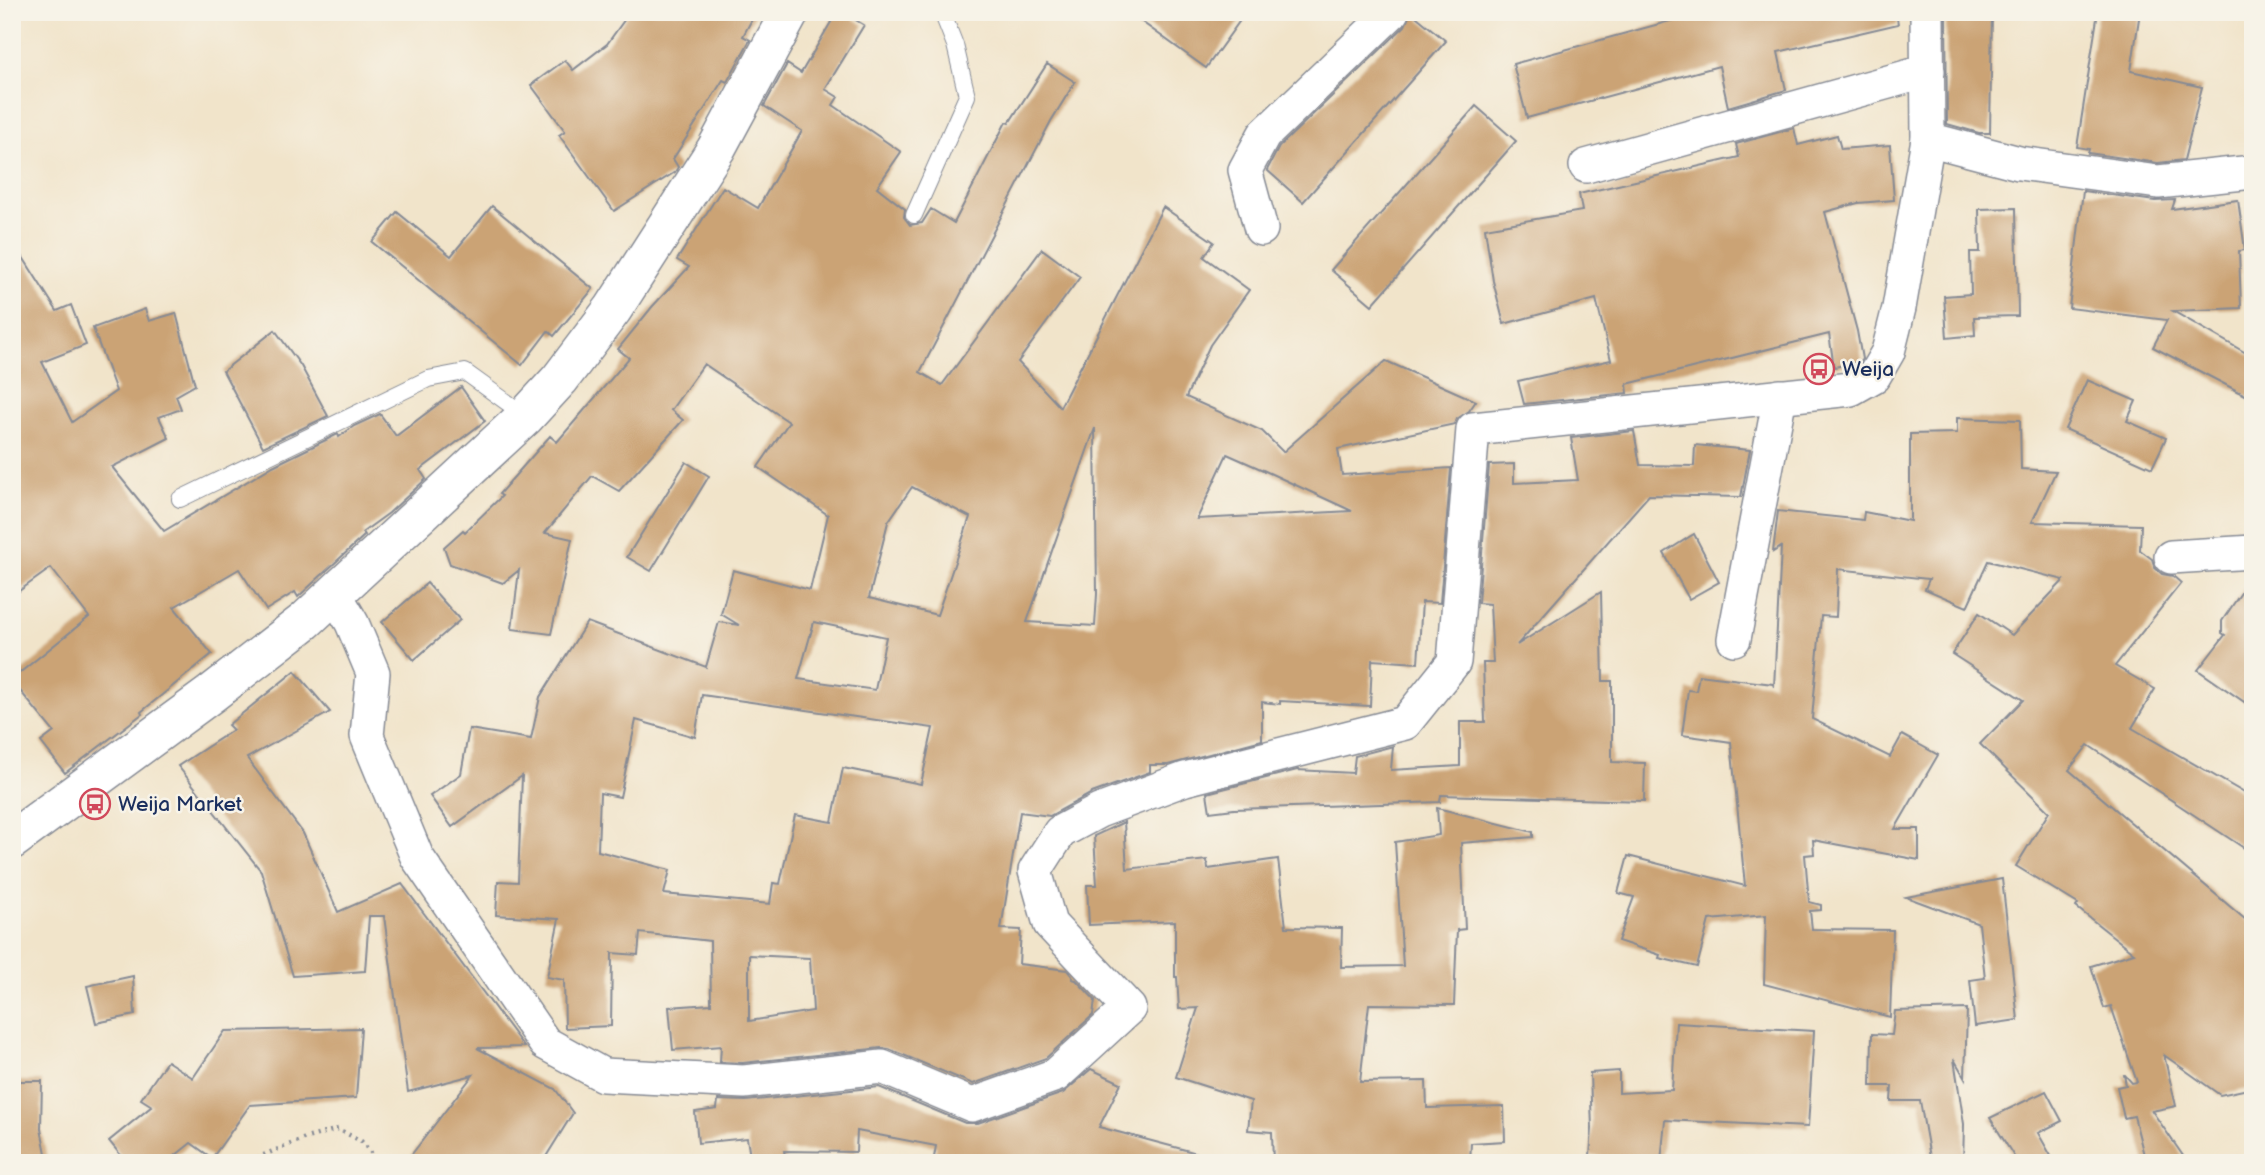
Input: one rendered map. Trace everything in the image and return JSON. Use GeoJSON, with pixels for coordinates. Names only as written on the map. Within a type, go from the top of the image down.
{"type":"FeatureCollection","features":[{"type":"Feature","properties":{"kind":"street"},"geometry":{"type":"LineString","coordinates":[[12,841],[211,694],[304,621],[526,416],[560,379],[613,309],[716,149],[789,12]]}},
{"type":"Feature","properties":{"kind":"street"},"geometry":{"type":"LineString","coordinates":[[1261,229],[1245,170],[1264,135],[1392,12]]}},
{"type":"Feature","properties":{"kind":"street"},"geometry":{"type":"LineString","coordinates":[[335,594],[352,623],[373,673],[367,736],[416,857],[545,1043],[603,1075],[744,1082],[882,1067],[972,1105],[1056,1075],[1129,1008],[1050,924],[1035,871],[1060,832],[1099,811],[1185,779],[1405,723],[1454,662],[1473,429],[1851,389],[1874,376],[1888,352],[1899,309],[1928,139],[1927,12]]}},
{"type":"Feature","properties":{"kind":"street"},"geometry":{"type":"LineString","coordinates":[[1586,166],[1928,71]]}},
{"type":"Feature","properties":{"kind":"street"},"geometry":{"type":"LineString","coordinates":[[1928,139],[2019,163],[2158,182],[2253,172]]}},
{"type":"Feature","properties":{"kind":"street"},"geometry":{"type":"LineString","coordinates":[[1734,639],[1780,396]]}},
{"type":"Feature","properties":{"kind":"street"},"geometry":{"type":"LineString","coordinates":[[2171,557],[2253,552]]}},
{"type":"Feature","properties":{"kind":"lane"},"geometry":{"type":"LineString","coordinates":[[914,215],[967,96],[955,44],[942,12]]}},
{"type":"Feature","properties":{"kind":"lane"},"geometry":{"type":"LineString","coordinates":[[180,499],[428,379],[466,372],[526,416]]}},
{"type":"Feature","properties":{"kind":"path"},"geometry":{"type":"LineString","coordinates":[[244,1163],[303,1139],[338,1129],[361,1141],[380,1163]]}},
{"type":"Feature","properties":{"kind":"building"},"geometry":{"type":"Polygon","coordinates":[[[630,12],[756,12],[743,36],[750,40],[727,82],[723,80],[673,159],[678,167],[675,172],[614,211],[559,135],[565,131],[531,85],[565,60],[573,70],[607,44],[630,12]]]}},
{"type":"Feature","properties":{"kind":"building"},"geometry":{"type":"Polygon","coordinates":[[[837,12],[842,12],[864,25],[825,89],[838,97],[833,105],[901,152],[877,187],[905,209],[904,217],[910,225],[922,223],[931,209],[954,223],[1006,122],[1009,123],[1047,64],[1075,82],[1051,121],[920,372],[942,385],[1042,249],[1080,277],[1018,362],[1060,407],[1163,207],[1214,242],[1204,257],[1249,290],[1210,345],[1186,397],[1262,431],[1283,452],[1386,361],[1476,401],[1455,424],[1338,449],[1342,475],[1451,468],[1440,603],[1422,602],[1418,663],[1372,660],[1370,706],[1262,702],[1262,740],[1168,765],[1150,765],[1150,772],[1092,793],[1050,816],[1020,812],[1001,929],[1021,930],[1019,964],[1067,970],[1072,979],[1095,1000],[1093,1015],[1046,1058],[973,1084],[881,1048],[743,1063],[720,1062],[721,1046],[673,1050],[669,1007],[711,1004],[710,941],[640,933],[638,955],[612,953],[611,1026],[565,1028],[564,980],[547,977],[559,919],[496,915],[498,881],[518,882],[522,776],[452,827],[430,796],[461,774],[469,729],[531,739],[540,697],[587,622],[706,667],[719,622],[739,625],[721,614],[733,570],[810,590],[828,515],[758,467],[789,422],[704,364],[671,410],[683,420],[619,491],[592,476],[545,533],[572,539],[551,634],[512,629],[519,570],[503,583],[450,564],[444,547],[463,530],[465,532],[502,496],[499,494],[550,436],[557,442],[629,358],[618,349],[689,267],[677,260],[723,187],[758,208],[802,131],[764,106],[787,64],[801,73],[837,12]],[[1095,428],[1027,622],[1095,626],[1097,594],[1095,428]],[[1227,454],[1197,519],[1352,511],[1227,454]],[[912,487],[888,522],[869,598],[937,615],[970,517],[912,487]],[[814,622],[798,679],[875,690],[886,637],[814,622]],[[702,695],[695,737],[636,720],[620,797],[600,793],[598,851],[670,870],[664,894],[770,904],[773,883],[780,884],[795,815],[832,822],[843,768],[921,784],[933,728],[702,695]],[[749,955],[749,1021],[813,1011],[810,958],[749,955]]]}},
{"type":"Feature","properties":{"kind":"building"},"geometry":{"type":"Polygon","coordinates":[[[1128,12],[1246,12],[1206,68],[1128,12]]]}},
{"type":"Feature","properties":{"kind":"building"},"geometry":{"type":"Polygon","coordinates":[[[1411,12],[1446,41],[1303,202],[1267,170],[1279,147],[1405,26],[1411,12]]]}},
{"type":"Feature","properties":{"kind":"building"},"geometry":{"type":"Polygon","coordinates":[[[1703,12],[1896,12],[1898,24],[1778,52],[1786,90],[1728,107],[1719,66],[1527,118],[1513,64],[1703,12]]]}},
{"type":"Feature","properties":{"kind":"building"},"geometry":{"type":"Polygon","coordinates":[[[1946,12],[1992,12],[1990,133],[1979,133],[1947,124],[1946,12]]]}},
{"type":"Feature","properties":{"kind":"building"},"geometry":{"type":"Polygon","coordinates":[[[2098,12],[2140,12],[2131,71],[2202,87],[2184,160],[2158,163],[2088,153],[2089,149],[2077,147],[2098,12]]]}},
{"type":"Feature","properties":{"kind":"building"},"geometry":{"type":"Polygon","coordinates":[[[1476,106],[1516,141],[1372,305],[1331,270],[1476,106]]]}},
{"type":"Feature","properties":{"kind":"building"},"geometry":{"type":"Polygon","coordinates":[[[1794,128],[1798,145],[1837,135],[1841,149],[1890,145],[1894,200],[1858,203],[1825,212],[1857,331],[1862,359],[1860,362],[1834,367],[1829,334],[1627,384],[1628,393],[1524,404],[1518,381],[1611,360],[1596,299],[1504,324],[1493,281],[1485,228],[1582,211],[1579,194],[1739,157],[1736,144],[1794,128]]]}},
{"type":"Feature","properties":{"kind":"building"},"geometry":{"type":"Polygon","coordinates":[[[2083,191],[2155,201],[2175,200],[2172,209],[2238,200],[2245,250],[2239,251],[2241,308],[2173,311],[2253,357],[2253,399],[2153,347],[2167,320],[2069,308],[2083,191]]]}},
{"type":"Feature","properties":{"kind":"building"},"geometry":{"type":"Polygon","coordinates":[[[492,206],[593,289],[554,336],[548,331],[522,365],[372,242],[397,212],[451,256],[492,206]]]}},
{"type":"Feature","properties":{"kind":"building"},"geometry":{"type":"Polygon","coordinates":[[[2016,208],[2018,316],[1974,317],[1975,335],[1947,338],[1944,296],[1971,294],[1970,252],[1980,252],[1979,209],[2016,208]]]}},
{"type":"Feature","properties":{"kind":"building"},"geometry":{"type":"Polygon","coordinates":[[[12,240],[57,311],[71,305],[86,345],[42,362],[72,422],[116,391],[93,328],[145,309],[149,321],[176,313],[195,385],[176,396],[181,409],[159,417],[169,438],[112,467],[164,531],[273,466],[338,434],[339,437],[354,426],[380,414],[396,436],[461,387],[485,421],[420,470],[426,479],[389,513],[363,532],[365,535],[298,597],[295,592],[266,610],[239,569],[174,607],[212,654],[141,712],[142,714],[65,773],[41,742],[54,732],[12,681],[89,617],[51,568],[12,596],[12,240]]]}},
{"type":"Feature","properties":{"kind":"building"},"geometry":{"type":"Polygon","coordinates":[[[275,330],[301,366],[328,416],[263,447],[223,371],[275,330]]]}},
{"type":"Feature","properties":{"kind":"building"},"geometry":{"type":"Polygon","coordinates":[[[2087,380],[2136,401],[2127,421],[2166,438],[2152,468],[2065,429],[2087,380]]]}},
{"type":"Feature","properties":{"kind":"building"},"geometry":{"type":"Polygon","coordinates":[[[1957,418],[2020,420],[2021,469],[2056,471],[2032,522],[2141,525],[2140,550],[2152,559],[2155,568],[2162,574],[2173,576],[2181,583],[2115,666],[2155,689],[2132,728],[2253,798],[2253,854],[2088,745],[2069,770],[2253,926],[2253,1088],[2220,1095],[2164,1055],[2176,1106],[2152,1111],[2188,1163],[2146,1163],[2134,1116],[2124,1118],[2117,1087],[2126,1085],[2124,1075],[2132,1083],[2137,1082],[2111,1006],[2104,1008],[2091,966],[2134,953],[2076,907],[2078,904],[2016,866],[2049,812],[1980,744],[2023,700],[1952,654],[1979,613],[2012,635],[2064,580],[1988,561],[1967,607],[1925,589],[1929,579],[1838,569],[1836,617],[1821,616],[1812,719],[1890,757],[1902,735],[1938,755],[1895,829],[1919,829],[1919,860],[1813,840],[1814,854],[1805,855],[1809,902],[1821,905],[1821,910],[1810,911],[1812,929],[1893,930],[1890,1017],[1764,984],[1766,915],[1709,920],[1697,967],[1659,958],[1660,955],[1618,941],[1634,897],[1618,893],[1628,856],[1745,886],[1731,742],[1682,735],[1688,690],[1696,691],[1699,675],[1773,684],[1774,687],[1781,547],[1773,552],[1778,511],[1863,520],[1864,512],[1910,521],[1910,434],[1957,433],[1957,418]]]}},
{"type":"Feature","properties":{"kind":"building"},"geometry":{"type":"Polygon","coordinates":[[[1634,431],[1640,465],[1694,466],[1695,445],[1750,450],[1741,497],[1649,495],[1517,645],[1601,592],[1603,681],[1612,681],[1612,762],[1645,763],[1644,801],[1441,795],[1440,802],[1210,812],[1207,793],[1297,770],[1353,773],[1355,756],[1393,746],[1391,770],[1460,766],[1460,722],[1485,722],[1483,663],[1493,663],[1490,604],[1478,603],[1489,465],[1514,464],[1514,483],[1578,480],[1571,438],[1634,431]]]}},
{"type":"Feature","properties":{"kind":"building"},"geometry":{"type":"Polygon","coordinates":[[[686,462],[709,476],[651,571],[627,557],[686,462]]]}},
{"type":"Feature","properties":{"kind":"building"},"geometry":{"type":"Polygon","coordinates":[[[1694,534],[1719,582],[1689,599],[1664,553],[1694,534]]]}},
{"type":"Feature","properties":{"kind":"building"},"geometry":{"type":"Polygon","coordinates":[[[2253,575],[2253,708],[2198,670],[2225,635],[2222,633],[2222,621],[2253,575]]]}},
{"type":"Feature","properties":{"kind":"building"},"geometry":{"type":"Polygon","coordinates":[[[427,583],[460,620],[414,660],[382,622],[427,583]]]}},
{"type":"Feature","properties":{"kind":"building"},"geometry":{"type":"Polygon","coordinates":[[[295,671],[330,712],[247,758],[303,833],[338,912],[402,884],[524,1047],[477,1048],[555,1089],[573,1113],[542,1163],[405,1163],[473,1075],[408,1092],[384,916],[369,916],[365,971],[293,976],[261,871],[178,766],[233,730],[228,725],[295,671]]]}},
{"type":"Feature","properties":{"kind":"building"},"geometry":{"type":"Polygon","coordinates":[[[1437,808],[1533,832],[1533,837],[1461,843],[1465,929],[1457,930],[1454,1005],[1369,1004],[1360,1082],[1426,1081],[1427,1108],[1504,1106],[1505,1141],[1471,1143],[1470,1163],[1375,1160],[1375,1163],[1273,1163],[1272,1132],[1248,1130],[1251,1101],[1176,1077],[1198,1008],[1179,1009],[1175,977],[1175,921],[1089,925],[1087,885],[1097,885],[1094,836],[1124,822],[1127,869],[1207,860],[1208,869],[1278,859],[1286,927],[1342,928],[1341,967],[1403,966],[1395,842],[1439,835],[1437,808]]]}},
{"type":"Feature","properties":{"kind":"building"},"geometry":{"type":"Polygon","coordinates":[[[2002,879],[2018,1020],[1975,1026],[1970,980],[1985,978],[1979,924],[1906,897],[2002,879]]]}},
{"type":"Feature","properties":{"kind":"building"},"geometry":{"type":"Polygon","coordinates":[[[133,976],[135,1015],[96,1023],[87,986],[133,976]]]}},
{"type":"Feature","properties":{"kind":"building"},"geometry":{"type":"Polygon","coordinates":[[[1967,1009],[1965,1078],[1954,1059],[1964,1124],[1963,1163],[1931,1163],[1920,1101],[1891,1101],[1892,1086],[1871,1086],[1872,1034],[1892,1035],[1895,1011],[1967,1009]]]}},
{"type":"Feature","properties":{"kind":"building"},"geometry":{"type":"Polygon","coordinates":[[[1676,1023],[1814,1031],[1808,1127],[1665,1120],[1661,1162],[1590,1156],[1590,1073],[1619,1071],[1619,1093],[1672,1090],[1676,1023]]]}},
{"type":"Feature","properties":{"kind":"building"},"geometry":{"type":"Polygon","coordinates":[[[361,1028],[356,1098],[250,1105],[212,1158],[191,1143],[166,1163],[127,1163],[109,1141],[152,1106],[141,1099],[167,1061],[193,1078],[225,1031],[361,1028]]]}},
{"type":"Feature","properties":{"kind":"building"},"geometry":{"type":"Polygon","coordinates":[[[1091,1069],[1121,1083],[1099,1127],[1197,1153],[1196,1163],[933,1163],[936,1146],[857,1131],[856,1152],[784,1151],[786,1163],[751,1163],[747,1138],[698,1143],[695,1112],[717,1109],[718,1100],[746,1101],[879,1087],[965,1123],[978,1123],[1063,1093],[1091,1069]]]}},
{"type":"Feature","properties":{"kind":"building"},"geometry":{"type":"Polygon","coordinates":[[[12,1081],[42,1081],[41,1129],[48,1163],[12,1163],[12,1081]]]}},
{"type":"Feature","properties":{"kind":"building"},"geometry":{"type":"Polygon","coordinates":[[[2046,1091],[2062,1121],[2038,1133],[2055,1163],[2018,1163],[1990,1118],[2046,1091]]]}},
{"type":"Feature","properties":{"kind":"place","name":"Weija"},"geometry":{"type":"Point","coordinates":[1819,369]}},
{"type":"Feature","properties":{"kind":"place","name":"Weija Market"},"geometry":{"type":"Point","coordinates":[95,804]}}]}
